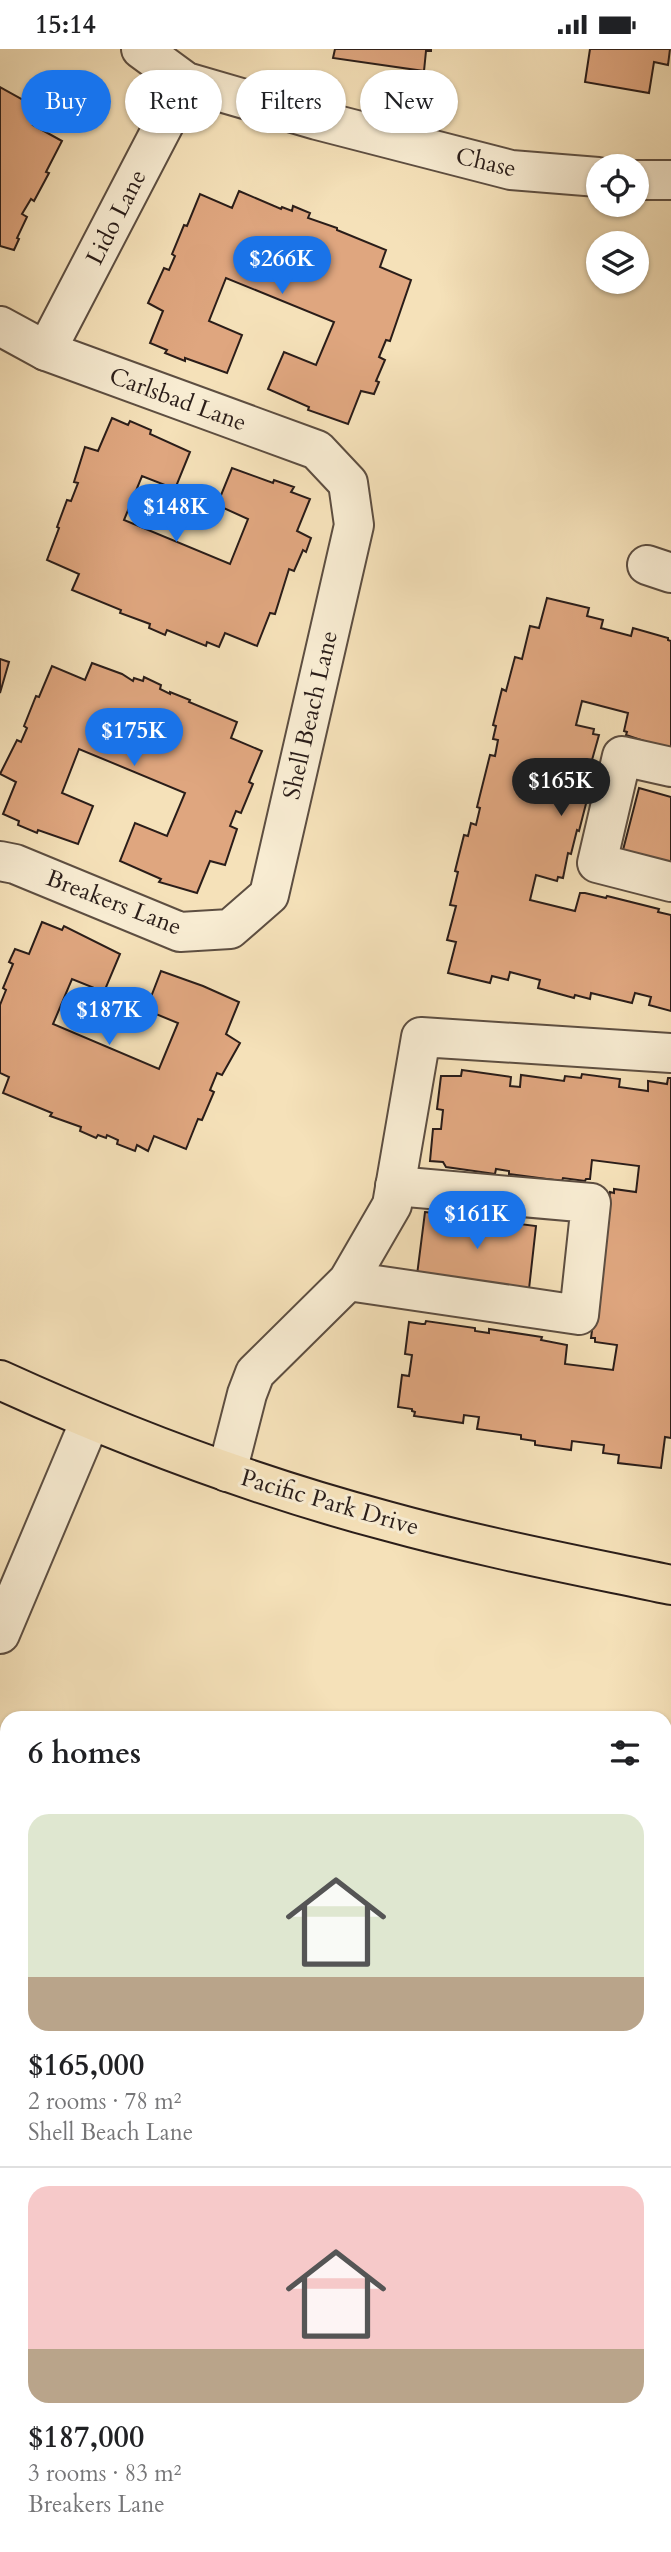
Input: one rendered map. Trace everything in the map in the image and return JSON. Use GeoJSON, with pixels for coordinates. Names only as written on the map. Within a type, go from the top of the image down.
{"type":"FeatureCollection","features":[{"type":"Feature","properties":{"kind":"main road","name":"Pacific Park Drive"},"geometry":{"type":"LineString","coordinates":[[0,1380],[90,1421],[227,1472],[387,1521],[671,1585]]}},
{"type":"Feature","properties":{"kind":"street","name":"Chase"},"geometry":{"type":"LineString","coordinates":[[141,49],[170,70]]}},
{"type":"Feature","properties":{"kind":"street","name":"Chase"},"geometry":{"type":"LineString","coordinates":[[222,92],[511,170],[586,176]]}},
{"type":"Feature","properties":{"kind":"street","name":"Lido Lane"},"geometry":{"type":"LineString","coordinates":[[46,351],[159,133]]}},
{"type":"Feature","properties":{"kind":"street"},"geometry":{"type":"LineString","coordinates":[[649,180],[671,180]]}},
{"type":"Feature","properties":{"kind":"street","name":"Carlsbad Lane"},"geometry":{"type":"LineString","coordinates":[[0,326],[46,351],[317,450],[348,483]]}},
{"type":"Feature","properties":{"kind":"street","name":"Shell Beach Lane"},"geometry":{"type":"LineString","coordinates":[[230,929],[269,895],[354,525],[348,483]]}},
{"type":"Feature","properties":{"kind":"street"},"geometry":{"type":"LineString","coordinates":[[671,767],[622,756],[597,863],[671,883]]}},
{"type":"Feature","properties":{"kind":"street","name":"Breakers Lane"},"geometry":{"type":"LineString","coordinates":[[0,861],[15,864],[180,932],[230,929]]}},
{"type":"Feature","properties":{"kind":"street"},"geometry":{"type":"LineString","coordinates":[[227,1472],[255,1373],[348,1281],[392,1205],[421,1037],[671,1053]]}},
{"type":"Feature","properties":{"kind":"street"},"geometry":{"type":"LineString","coordinates":[[348,1281],[579,1315],[591,1203],[395,1186]]}},
{"type":"Feature","properties":{"kind":"street"},"geometry":{"type":"LineString","coordinates":[[0,1634],[90,1421]]}},
{"type":"Feature","properties":{"kind":"building"},"geometry":{"type":"Polygon","coordinates":[[[335,49],[431,49],[426,51],[424,70],[333,58],[335,49]]]}},
{"type":"Feature","properties":{"kind":"building"},"geometry":{"type":"Polygon","coordinates":[[[590,49],[670,49],[668,65],[654,62],[649,93],[585,82],[590,49]]]}},
{"type":"Feature","properties":{"kind":"building"},"geometry":{"type":"Polygon","coordinates":[[[0,87],[21,99],[21,133],[48,133],[62,141],[34,201],[31,199],[22,214],[27,217],[14,250],[0,246],[0,87]]]}},
{"type":"Feature","properties":{"kind":"building"},"geometry":{"type":"Polygon","coordinates":[[[239,191],[281,209],[282,207],[292,211],[293,206],[310,213],[308,218],[386,250],[380,267],[411,280],[390,341],[386,340],[379,357],[385,360],[374,394],[361,391],[348,424],[308,410],[309,407],[268,389],[284,352],[316,365],[334,322],[226,278],[209,321],[242,335],[227,373],[185,358],[185,361],[150,343],[163,311],[148,303],[164,268],[169,270],[175,256],[172,254],[200,194],[232,208],[239,191]]]}},
{"type":"Feature","properties":{"kind":"building"},"geometry":{"type":"Polygon","coordinates":[[[112,418],[128,425],[130,421],[151,430],[150,434],[190,452],[175,489],[142,476],[124,520],[230,564],[248,519],[217,505],[232,468],[273,483],[274,480],[294,487],[291,492],[310,499],[297,531],[311,538],[306,552],[303,550],[294,571],[289,569],[275,614],[270,613],[257,646],[225,633],[219,647],[207,642],[206,646],[167,630],[165,635],[149,628],[150,624],[72,590],[79,574],[47,560],[67,500],[71,501],[78,483],[74,482],[85,447],[98,451],[112,418]]]}},
{"type":"Feature","properties":{"kind":"building"},"geometry":{"type":"Polygon","coordinates":[[[547,598],[589,608],[587,616],[603,620],[601,628],[631,636],[633,628],[671,641],[671,750],[626,735],[627,732],[624,731],[628,713],[582,701],[576,725],[594,729],[593,734],[599,735],[579,831],[577,830],[571,854],[568,853],[563,878],[558,877],[557,881],[536,875],[530,900],[575,911],[580,893],[585,893],[659,909],[658,912],[671,915],[671,1011],[649,1005],[651,997],[635,993],[632,1003],[591,993],[590,999],[575,995],[574,998],[538,988],[540,980],[510,972],[508,980],[492,976],[490,983],[448,973],[456,942],[447,940],[456,906],[450,905],[458,872],[455,871],[464,835],[468,836],[471,823],[476,825],[480,808],[477,807],[490,755],[495,756],[498,740],[493,739],[496,726],[493,725],[502,689],[506,691],[515,657],[522,659],[530,626],[539,628],[547,598]]]}},
{"type":"Feature","properties":{"kind":"building"},"geometry":{"type":"Polygon","coordinates":[[[0,659],[9,662],[0,693],[0,659]]]}},
{"type":"Feature","properties":{"kind":"building"},"geometry":{"type":"Polygon","coordinates":[[[92,663],[133,681],[134,678],[143,681],[144,677],[161,685],[160,689],[170,694],[190,700],[189,702],[237,722],[231,738],[262,751],[249,782],[253,784],[241,813],[236,811],[230,826],[237,829],[225,865],[210,861],[197,893],[159,882],[161,879],[120,861],[135,823],[167,836],[185,793],[79,749],[62,793],[93,806],[78,844],[38,830],[37,833],[18,825],[19,821],[3,814],[16,782],[0,774],[17,740],[21,742],[27,728],[24,726],[36,696],[39,697],[52,666],[85,680],[92,663]]]}},
{"type":"Feature","properties":{"kind":"building"},"geometry":{"type":"Polygon","coordinates":[[[639,788],[671,797],[671,863],[623,850],[639,788]]]}},
{"type":"Feature","properties":{"kind":"building"},"geometry":{"type":"Polygon","coordinates":[[[42,922],[62,930],[64,926],[120,954],[104,992],[72,979],[53,1024],[159,1069],[178,1023],[146,1010],[161,971],[239,1002],[226,1034],[240,1043],[222,1075],[217,1073],[210,1090],[214,1092],[202,1120],[198,1119],[186,1149],[154,1136],[148,1151],[137,1145],[135,1151],[117,1144],[118,1140],[107,1135],[106,1138],[98,1135],[96,1138],[80,1131],[81,1127],[50,1116],[52,1113],[3,1093],[9,1077],[0,1073],[0,1005],[6,990],[3,988],[13,964],[9,962],[15,949],[29,954],[42,922]]]}},
{"type":"Feature","properties":{"kind":"building"},"geometry":{"type":"Polygon","coordinates":[[[462,1070],[511,1077],[510,1086],[520,1087],[521,1075],[564,1081],[565,1076],[581,1078],[582,1074],[620,1079],[619,1087],[648,1091],[648,1081],[667,1084],[668,1078],[671,1078],[671,1438],[665,1437],[661,1468],[618,1463],[619,1455],[603,1453],[604,1445],[572,1441],[571,1450],[535,1445],[535,1441],[521,1439],[521,1435],[477,1429],[479,1417],[464,1415],[463,1423],[414,1416],[412,1409],[398,1407],[402,1375],[409,1376],[412,1355],[405,1354],[409,1322],[425,1324],[426,1321],[475,1328],[475,1331],[489,1333],[489,1329],[542,1337],[541,1340],[567,1345],[565,1364],[613,1370],[617,1345],[595,1342],[595,1338],[591,1338],[610,1192],[614,1193],[614,1189],[636,1192],[639,1166],[592,1160],[590,1179],[585,1181],[563,1178],[562,1181],[509,1174],[509,1171],[496,1169],[495,1174],[446,1167],[443,1162],[430,1161],[433,1129],[441,1129],[443,1110],[437,1109],[441,1076],[461,1076],[462,1070]]]}},
{"type":"Feature","properties":{"kind":"building"},"geometry":{"type":"Polygon","coordinates":[[[425,1212],[536,1226],[529,1289],[417,1275],[425,1212]]]}}]}
